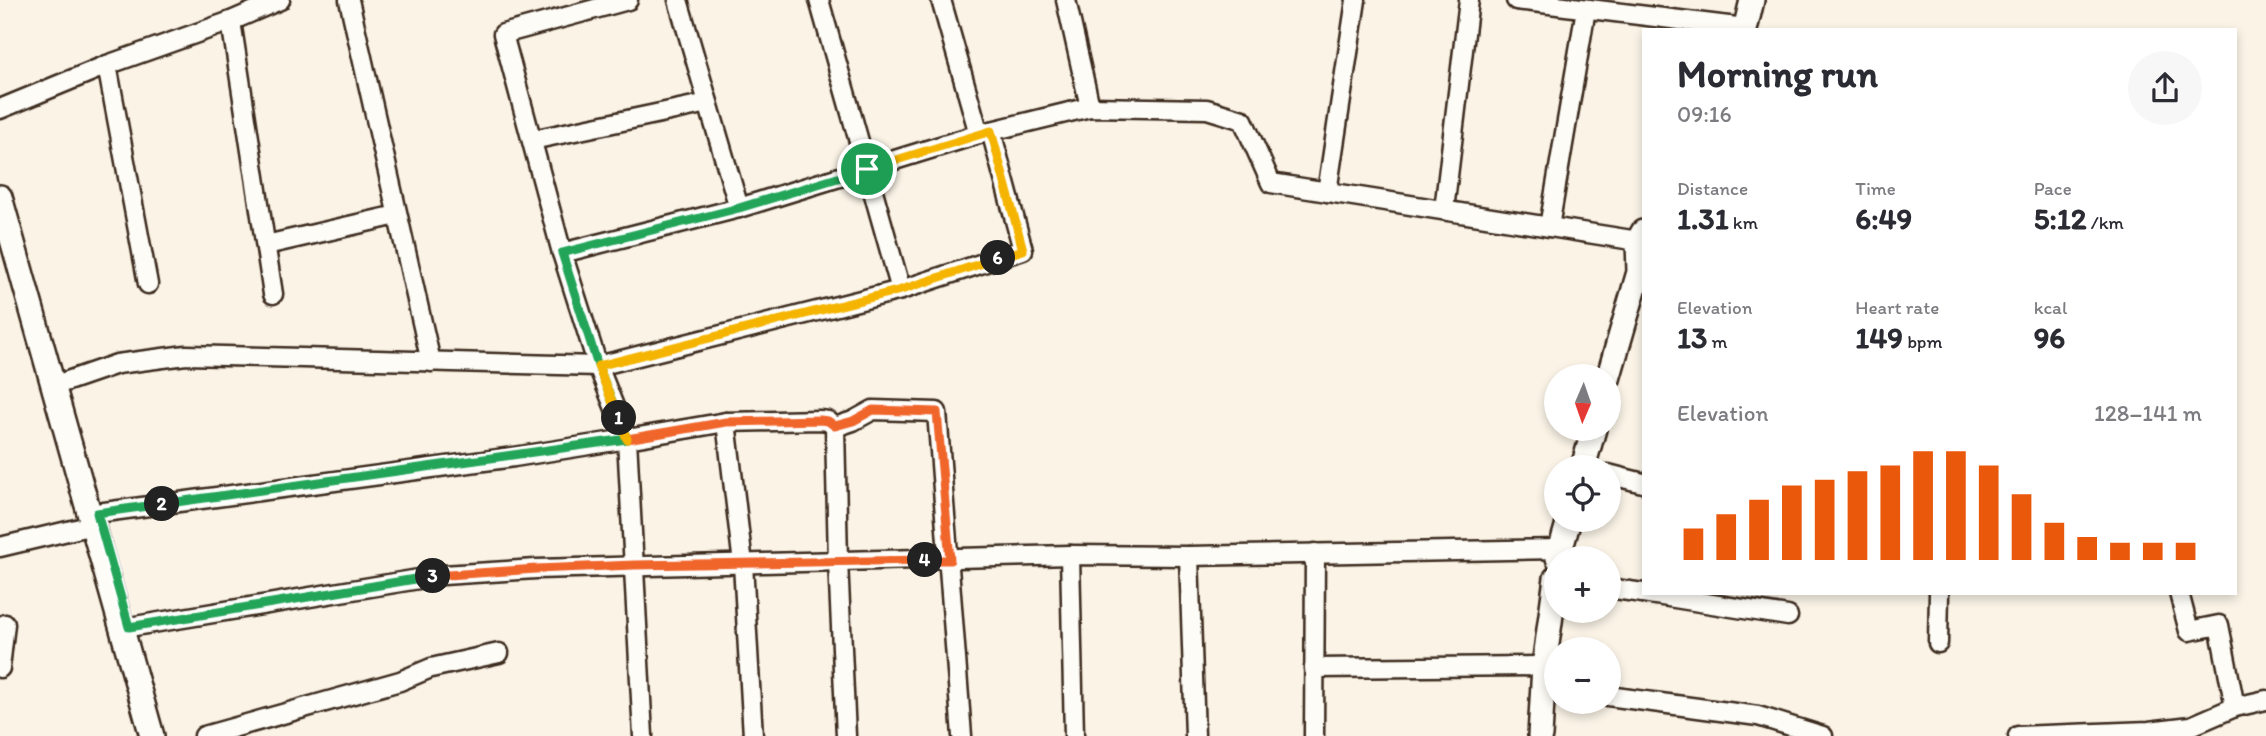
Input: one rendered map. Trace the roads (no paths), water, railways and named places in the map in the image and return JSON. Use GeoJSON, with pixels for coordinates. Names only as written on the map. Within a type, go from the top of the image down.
{"type":"FeatureCollection","features":[{"type":"Feature","properties":{"kind":"street"},"geometry":{"type":"LineString","coordinates":[[349,0],[431,362]]}},
{"type":"Feature","properties":{"kind":"street"},"geometry":{"type":"LineString","coordinates":[[628,0],[503,34],[562,253],[598,366],[627,439],[643,736]]}},
{"type":"Feature","properties":{"kind":"street"},"geometry":{"type":"LineString","coordinates":[[678,0],[739,208]]}},
{"type":"Feature","properties":{"kind":"street"},"geometry":{"type":"LineString","coordinates":[[819,0],[901,290]]}},
{"type":"Feature","properties":{"kind":"street"},"geometry":{"type":"LineString","coordinates":[[53,386],[117,364],[186,355],[598,366],[901,290],[1023,250],[941,0]]}},
{"type":"Feature","properties":{"kind":"street"},"geometry":{"type":"LineString","coordinates":[[1066,0],[1090,107]]}},
{"type":"Feature","properties":{"kind":"street"},"geometry":{"type":"LineString","coordinates":[[1327,192],[1356,0]]}},
{"type":"Feature","properties":{"kind":"street"},"geometry":{"type":"LineString","coordinates":[[1444,210],[1469,0]]}},
{"type":"Feature","properties":{"kind":"street"},"geometry":{"type":"LineString","coordinates":[[1516,0],[1552,2],[1586,9],[1737,28]]}},
{"type":"Feature","properties":{"kind":"street"},"geometry":{"type":"LineString","coordinates":[[1745,28],[1752,0]]}},
{"type":"Feature","properties":{"kind":"street"},"geometry":{"type":"LineString","coordinates":[[0,109],[107,65],[231,21],[272,2]]}},
{"type":"Feature","properties":{"kind":"street"},"geometry":{"type":"LineString","coordinates":[[1549,227],[1586,9]]}},
{"type":"Feature","properties":{"kind":"street"},"geometry":{"type":"LineString","coordinates":[[231,21],[273,294]]}},
{"type":"Feature","properties":{"kind":"street"},"geometry":{"type":"LineString","coordinates":[[107,65],[148,284]]}},
{"type":"Feature","properties":{"kind":"street"},"geometry":{"type":"LineString","coordinates":[[532,140],[708,103]]}},
{"type":"Feature","properties":{"kind":"street"},"geometry":{"type":"LineString","coordinates":[[562,253],[739,208],[985,133],[1090,107],[1207,109],[1242,120],[1271,183],[1549,227],[1641,237],[1639,272],[1612,364]]}},
{"type":"Feature","properties":{"kind":"street"},"geometry":{"type":"LineString","coordinates":[[0,197],[53,386],[129,627],[160,736]]}},
{"type":"Feature","properties":{"kind":"street"},"geometry":{"type":"LineString","coordinates":[[266,245],[397,215]]}},
{"type":"Feature","properties":{"kind":"street"},"geometry":{"type":"LineString","coordinates":[[835,426],[853,421],[873,410],[937,412],[962,736]]}},
{"type":"Feature","properties":{"kind":"street"},"geometry":{"type":"LineString","coordinates":[[0,547],[95,519],[500,459],[726,422],[820,420],[835,426]]}},
{"type":"Feature","properties":{"kind":"street"},"geometry":{"type":"LineString","coordinates":[[726,422],[743,564],[752,736]]}},
{"type":"Feature","properties":{"kind":"street"},"geometry":{"type":"LineString","coordinates":[[835,426],[846,736]]}},
{"type":"Feature","properties":{"kind":"street"},"geometry":{"type":"LineString","coordinates":[[1621,477],[1642,483]]}},
{"type":"Feature","properties":{"kind":"street"},"geometry":{"type":"LineString","coordinates":[[95,519],[152,736]]}},
{"type":"Feature","properties":{"kind":"street"},"geometry":{"type":"LineString","coordinates":[[1314,736],[1315,553]]}},
{"type":"Feature","properties":{"kind":"street"},"geometry":{"type":"LineString","coordinates":[[129,627],[443,575],[634,565],[950,560],[1070,555],[1544,553]]}},
{"type":"Feature","properties":{"kind":"street"},"geometry":{"type":"LineString","coordinates":[[1070,555],[1074,736]]}},
{"type":"Feature","properties":{"kind":"street"},"geometry":{"type":"LineString","coordinates":[[1189,556],[1195,736]]}},
{"type":"Feature","properties":{"kind":"street"},"geometry":{"type":"LineString","coordinates":[[1621,590],[1642,593]]}},
{"type":"Feature","properties":{"kind":"street"},"geometry":{"type":"LineString","coordinates":[[1656,595],[1788,616]]}},
{"type":"Feature","properties":{"kind":"street"},"geometry":{"type":"LineString","coordinates":[[1938,643],[1939,595]]}},
{"type":"Feature","properties":{"kind":"street"},"geometry":{"type":"LineString","coordinates":[[2180,595],[2189,631],[2220,625],[2235,707]]}},
{"type":"Feature","properties":{"kind":"street"},"geometry":{"type":"LineString","coordinates":[[0,668],[5,624]]}},
{"type":"Feature","properties":{"kind":"street"},"geometry":{"type":"LineString","coordinates":[[204,736],[400,681],[431,668],[499,653]]}},
{"type":"Feature","properties":{"kind":"street"},"geometry":{"type":"LineString","coordinates":[[1314,668],[1544,681]]}},
{"type":"Feature","properties":{"kind":"street"},"geometry":{"type":"LineString","coordinates":[[1621,698],[1758,716],[1823,736]]}},
{"type":"Feature","properties":{"kind":"street"},"geometry":{"type":"LineString","coordinates":[[2018,736],[2148,731],[2192,726],[2235,707],[2266,700]]}},
{"type":"Feature","properties":{"kind":"street"},"geometry":{"type":"LineString","coordinates":[[1540,736],[1544,708]]}}]}
